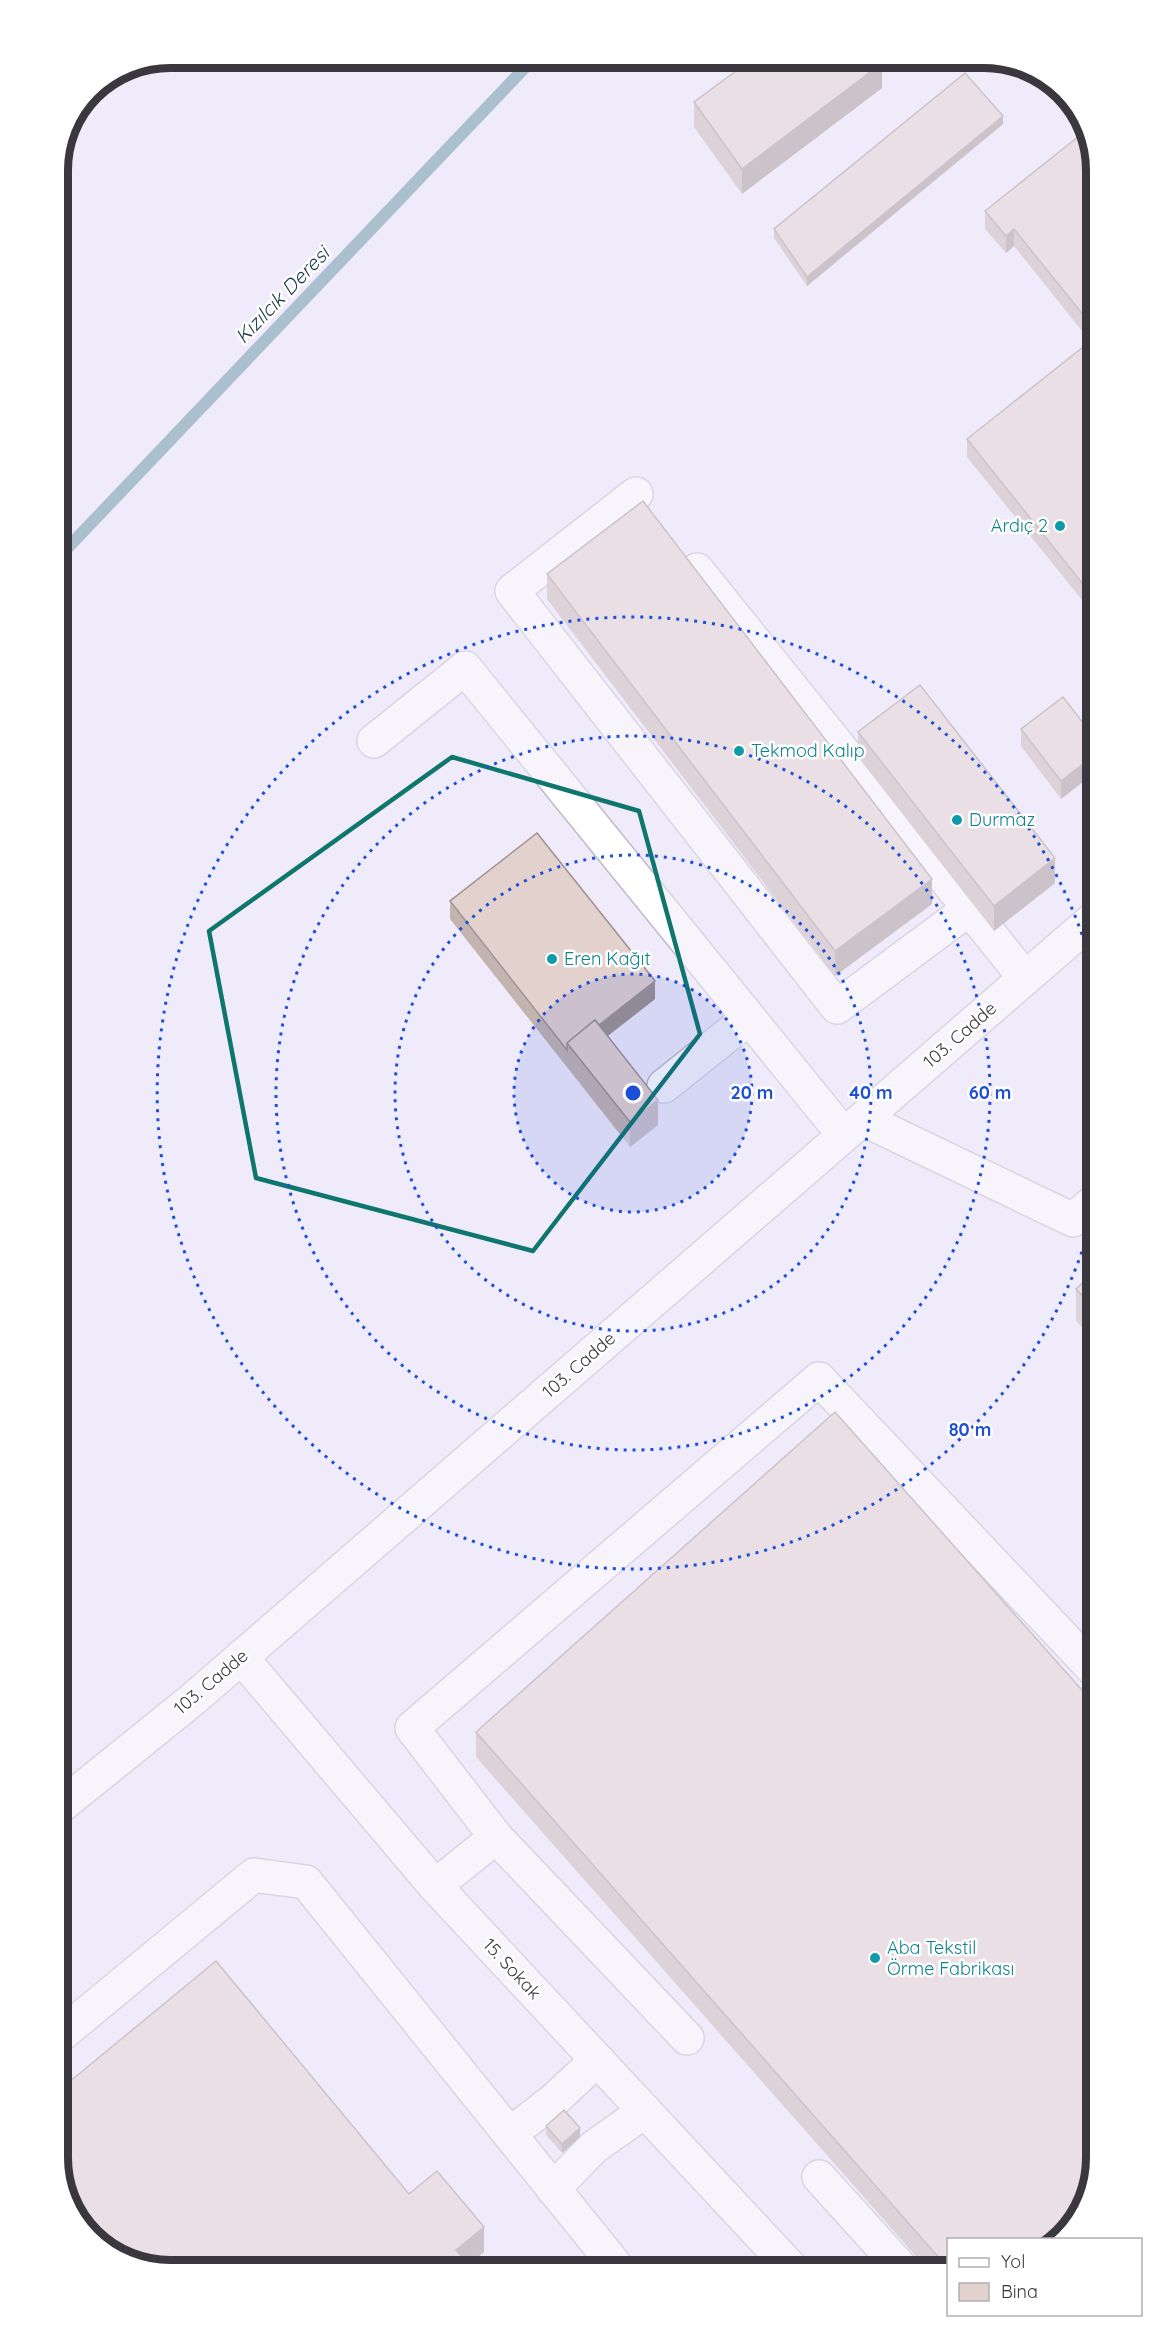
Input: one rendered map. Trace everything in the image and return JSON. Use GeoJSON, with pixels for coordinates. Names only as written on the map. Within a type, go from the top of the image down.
{"type":"FeatureCollection","features":[{"type":"Feature","properties":{"kind":"street"},"geometry":{"type":"LineString","coordinates":[[636,495],[512,591],[837,1007],[969,909]]}},
{"type":"Feature","properties":{"kind":"street"},"geometry":{"type":"LineString","coordinates":[[697,570],[1025,978]]}},
{"type":"Feature","properties":{"kind":"street"},"geometry":{"type":"LineString","coordinates":[[374,741],[465,668],[749,1018],[854,1127],[1073,1220],[1087,1208]]}},
{"type":"Feature","properties":{"kind":"street","name":"103. Cadde"},"geometry":{"type":"LineString","coordinates":[[68,1800],[241,1657],[1087,925]]}},
{"type":"Feature","properties":{"kind":"street"},"geometry":{"type":"LineString","coordinates":[[664,1086],[749,1018]]}},
{"type":"Feature","properties":{"kind":"street"},"geometry":{"type":"LineString","coordinates":[[687,2038],[496,1837],[412,1728],[819,1379],[1087,1662]]}},
{"type":"Feature","properties":{"kind":"street","name":"15. Sokak"},"geometry":{"type":"LineString","coordinates":[[241,1657],[435,1886],[784,2260]]}},
{"type":"Feature","properties":{"kind":"street"},"geometry":{"type":"LineString","coordinates":[[435,1886],[496,1837]]}},
{"type":"Feature","properties":{"kind":"street"},"geometry":{"type":"LineString","coordinates":[[68,2029],[254,1875],[306,1882],[611,2260]]}},
{"type":"Feature","properties":{"kind":"street"},"geometry":{"type":"LineString","coordinates":[[510,2134],[554,2100],[597,2060]]}},
{"type":"Feature","properties":{"kind":"street"},"geometry":{"type":"LineString","coordinates":[[554,2189],[594,2147],[645,2111]]}},
{"type":"Feature","properties":{"kind":"street"},"geometry":{"type":"LineString","coordinates":[[819,2177],[894,2260]]}},
{"type":"Feature","properties":{"kind":"highlighted area"},"geometry":{"type":"Polygon","coordinates":[[[452,757],[639,811],[700,1034],[533,1251],[256,1178],[209,931],[452,757]]]}},
{"type":"Feature","properties":{"kind":"building"},"geometry":{"type":"Polygon","coordinates":[[[740,68],[875,68],[742,169],[694,102],[740,68]]]}},
{"type":"Feature","properties":{"kind":"building"},"geometry":{"type":"Polygon","coordinates":[[[965,73],[1003,116],[807,277],[774,229],[965,73]]]}},
{"type":"Feature","properties":{"kind":"building"},"geometry":{"type":"Polygon","coordinates":[[[1080,135],[1087,169],[1087,320],[1014,229],[1006,236],[985,211],[1080,135]]]}},
{"type":"Feature","properties":{"kind":"building","name":"Ardıç 2"},"geometry":{"type":"Polygon","coordinates":[[[1087,344],[1086,588],[967,439],[1087,344]]]}},
{"type":"Feature","properties":{"kind":"building","name":"Tekmod Kalıp"},"geometry":{"type":"Polygon","coordinates":[[[643,501],[932,879],[835,951],[547,574],[643,501]]]}},
{"type":"Feature","properties":{"kind":"building","name":"Durmaz"},"geometry":{"type":"Polygon","coordinates":[[[920,685],[1055,858],[994,906],[858,732],[920,685]]]}},
{"type":"Feature","properties":{"kind":"building"},"geometry":{"type":"Polygon","coordinates":[[[1063,697],[1087,728],[1087,761],[1061,781],[1021,729],[1063,697]]]}},
{"type":"Feature","properties":{"kind":"building","name":"Eren Kağıt"},"geometry":{"type":"Polygon","coordinates":[[[537,833],[655,981],[599,1025],[595,1020],[567,1043],[567,1050],[450,901],[537,833]]]}},
{"type":"Feature","properties":{"kind":"building"},"geometry":{"type":"Polygon","coordinates":[[[595,1020],[658,1100],[630,1122],[567,1043],[595,1020]]]}},
{"type":"Feature","properties":{"kind":"building"},"geometry":{"type":"Polygon","coordinates":[[[1087,1279],[1087,1300],[1076,1289],[1087,1279]]]}},
{"type":"Feature","properties":{"kind":"building","name":"Aba Tekstil Örme Fabrikası"},"geometry":{"type":"Polygon","coordinates":[[[835,1412],[1087,1696],[1087,2159],[1086,2172],[1076,2204],[1061,2226],[1048,2238],[947,2238],[947,2260],[941,2260],[476,1732],[835,1412]]]}},
{"type":"Feature","properties":{"kind":"building"},"geometry":{"type":"Polygon","coordinates":[[[216,1961],[409,2194],[437,2171],[484,2227],[456,2250],[465,2260],[163,2260],[137,2255],[118,2247],[97,2231],[75,2198],[69,2178],[68,2083],[216,1961]]]}},
{"type":"Feature","properties":{"kind":"building"},"geometry":{"type":"Polygon","coordinates":[[[564,2110],[580,2128],[562,2144],[546,2126],[564,2110]]]}},
{"type":"Feature","properties":{"kind":"waterway","name":"Kızılcık Deresi"},"geometry":{"type":"LineString","coordinates":[[68,547],[525,68]]}},
{"type":"Feature","properties":{"kind":"place","name":"Ardıç 2"},"geometry":{"type":"Point","coordinates":[1060,526]}},
{"type":"Feature","properties":{"kind":"place","name":"Tekmod Kalıp"},"geometry":{"type":"Point","coordinates":[739,751]}},
{"type":"Feature","properties":{"kind":"place","name":"Durmaz"},"geometry":{"type":"Point","coordinates":[957,820]}},
{"type":"Feature","properties":{"kind":"place","name":"Eren Kağıt"},"geometry":{"type":"Point","coordinates":[552,959]}},
{"type":"Feature","properties":{"kind":"place","name":"Aba Tekstil Örme Fabrikası"},"geometry":{"type":"Point","coordinates":[875,1958]}}]}
